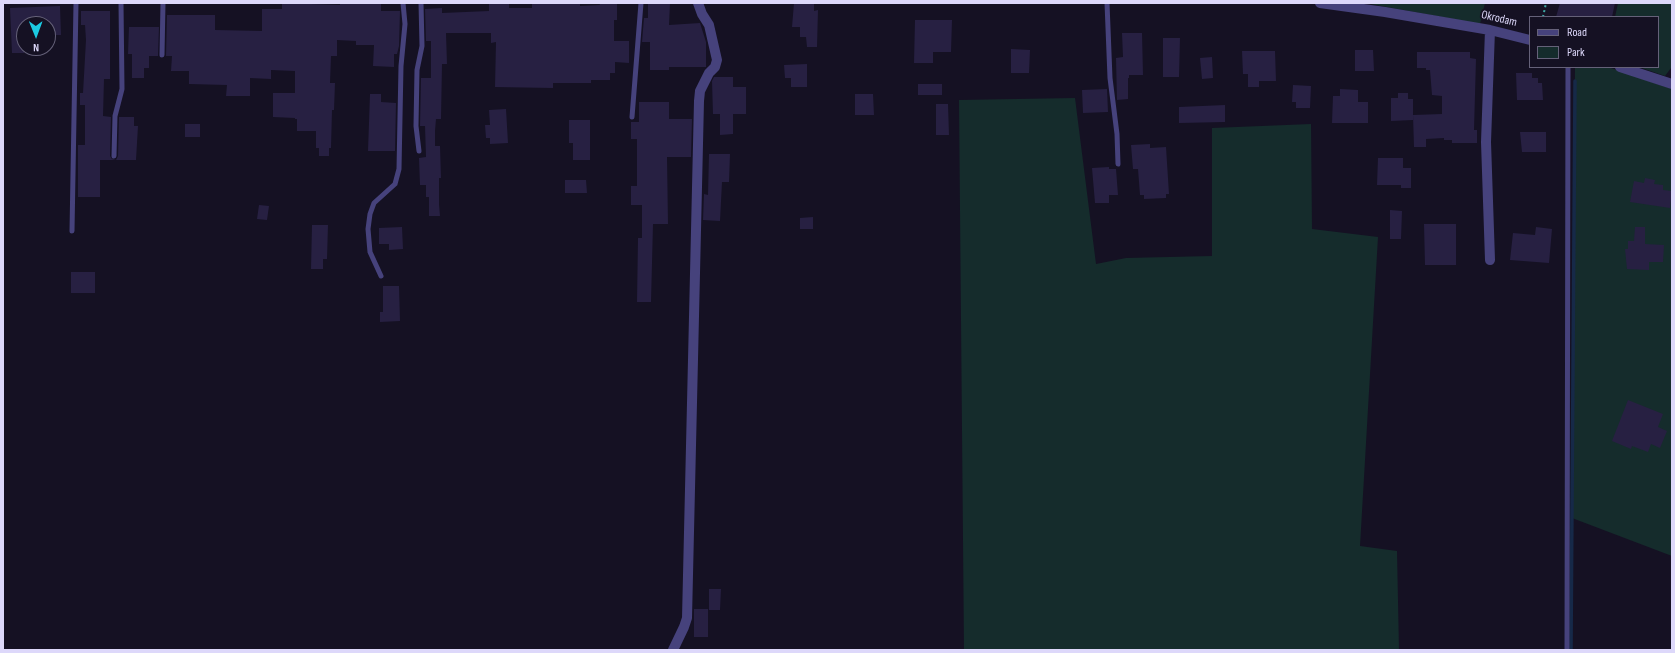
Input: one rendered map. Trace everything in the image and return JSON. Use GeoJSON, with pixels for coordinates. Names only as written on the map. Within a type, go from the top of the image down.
{"type":"FeatureCollection","features":[{"type":"Feature","properties":{"kind":"street"},"geometry":{"type":"LineString","coordinates":[[673,650],[687,618],[698,101],[700,91],[709,73],[715,67],[717,60],[709,25],[702,14],[698,3]]}},
{"type":"Feature","properties":{"kind":"street","name":"Okrodam"},"geometry":{"type":"LineString","coordinates":[[1320,3],[1490,30],[1529,40]]}},
{"type":"Feature","properties":{"kind":"street"},"geometry":{"type":"LineString","coordinates":[[1490,30],[1486,142],[1490,260]]}},
{"type":"Feature","properties":{"kind":"street"},"geometry":{"type":"LineString","coordinates":[[1623,68],[1672,84]]}},
{"type":"Feature","properties":{"kind":"lane"},"geometry":{"type":"LineString","coordinates":[[72,231],[76,3]]}},
{"type":"Feature","properties":{"kind":"lane"},"geometry":{"type":"LineString","coordinates":[[114,156],[115,116],[122,89],[121,3]]}},
{"type":"Feature","properties":{"kind":"lane"},"geometry":{"type":"LineString","coordinates":[[162,55],[163,3]]}},
{"type":"Feature","properties":{"kind":"lane"},"geometry":{"type":"LineString","coordinates":[[381,276],[370,252],[368,229],[370,214],[374,203],[395,184],[399,169],[401,66],[405,24],[404,3]]}},
{"type":"Feature","properties":{"kind":"lane"},"geometry":{"type":"LineString","coordinates":[[419,151],[416,126],[417,70],[422,46],[421,3]]}},
{"type":"Feature","properties":{"kind":"lane"},"geometry":{"type":"LineString","coordinates":[[632,117],[641,3]]}},
{"type":"Feature","properties":{"kind":"lane"},"geometry":{"type":"LineString","coordinates":[[1107,3],[1110,78],[1118,134],[1118,164]]}},
{"type":"Feature","properties":{"kind":"lane"},"geometry":{"type":"LineString","coordinates":[[1567,650],[1568,68]]}},
{"type":"Feature","properties":{"kind":"path"},"geometry":{"type":"LineString","coordinates":[[1543,16],[1546,3]]}},
{"type":"Feature","properties":{"kind":"green space"},"geometry":{"type":"Polygon","coordinates":[[[1365,3],[1485,3],[1480,24],[1365,3]]]}},
{"type":"Feature","properties":{"kind":"green space"},"geometry":{"type":"Polygon","coordinates":[[[1618,3],[1672,3],[1671,68],[1665,76],[1642,68],[1659,68],[1659,16],[1615,16],[1618,3]]]}},
{"type":"Feature","properties":{"kind":"green space"},"geometry":{"type":"Polygon","coordinates":[[[1575,68],[1611,68],[1672,89],[1672,556],[1572,518],[1575,68]]]}},
{"type":"Feature","properties":{"kind":"green space"},"geometry":{"type":"Polygon","coordinates":[[[1075,98],[1096,264],[1126,258],[1212,256],[1212,128],[1311,124],[1312,229],[1378,237],[1360,546],[1397,551],[1399,650],[964,650],[959,100],[1075,98]]]}},
{"type":"Feature","properties":{"kind":"building"},"geometry":{"type":"Polygon","coordinates":[[[282,3],[340,5],[340,3],[381,3],[381,11],[400,11],[399,46],[397,54],[394,54],[394,67],[373,66],[374,45],[356,45],[356,41],[337,40],[337,56],[331,56],[330,83],[335,83],[334,110],[332,110],[331,148],[329,148],[329,156],[319,156],[319,148],[316,148],[316,131],[297,131],[297,119],[273,117],[273,93],[295,93],[295,71],[271,70],[271,79],[250,78],[250,96],[226,96],[227,85],[189,84],[189,71],[171,71],[172,56],[166,56],[167,15],[215,15],[215,30],[262,31],[262,9],[282,9],[282,3]]]}},
{"type":"Feature","properties":{"kind":"building"},"geometry":{"type":"Polygon","coordinates":[[[489,3],[509,3],[509,8],[532,8],[532,3],[580,3],[580,6],[600,5],[599,3],[617,3],[617,20],[614,20],[614,41],[629,41],[629,63],[615,62],[615,73],[610,73],[610,80],[591,80],[591,83],[553,83],[553,88],[495,87],[496,42],[491,43],[491,33],[446,33],[447,64],[442,64],[441,119],[436,119],[435,131],[435,146],[440,146],[440,216],[429,216],[429,197],[426,197],[426,185],[420,185],[419,158],[426,157],[425,126],[420,126],[421,78],[431,78],[431,41],[426,41],[425,9],[442,8],[442,13],[489,11],[489,3]]]}},
{"type":"Feature","properties":{"kind":"building"},"geometry":{"type":"Polygon","coordinates":[[[648,3],[670,3],[669,25],[700,23],[706,42],[706,67],[669,67],[669,70],[650,70],[650,42],[642,42],[644,18],[648,18],[648,3]]]}},
{"type":"Feature","properties":{"kind":"building"},"geometry":{"type":"Polygon","coordinates":[[[794,3],[814,3],[814,11],[818,10],[817,47],[807,47],[806,37],[800,37],[800,27],[792,27],[794,3]]]}},
{"type":"Feature","properties":{"kind":"building"},"geometry":{"type":"Polygon","coordinates":[[[1560,3],[1615,3],[1612,16],[1556,16],[1560,3]]]}},
{"type":"Feature","properties":{"kind":"building"},"geometry":{"type":"Polygon","coordinates":[[[60,6],[61,35],[56,35],[56,16],[16,16],[16,53],[12,53],[10,8],[60,6]]]}},
{"type":"Feature","properties":{"kind":"building"},"geometry":{"type":"Polygon","coordinates":[[[81,11],[110,11],[110,79],[104,79],[103,116],[111,117],[110,156],[112,159],[116,160],[100,160],[100,197],[78,197],[78,145],[85,145],[85,105],[80,105],[80,93],[83,93],[86,40],[85,25],[81,25],[81,11]]]}},
{"type":"Feature","properties":{"kind":"building"},"geometry":{"type":"Polygon","coordinates":[[[915,20],[952,20],[951,52],[933,52],[933,63],[914,63],[915,20]]]}},
{"type":"Feature","properties":{"kind":"building"},"geometry":{"type":"Polygon","coordinates":[[[129,27],[159,27],[158,56],[149,56],[149,68],[144,68],[144,78],[132,78],[132,54],[128,54],[129,27]]]}},
{"type":"Feature","properties":{"kind":"building"},"geometry":{"type":"Polygon","coordinates":[[[1122,33],[1142,33],[1143,75],[1129,75],[1128,99],[1117,100],[1116,58],[1123,57],[1122,33]]]}},
{"type":"Feature","properties":{"kind":"building"},"geometry":{"type":"Polygon","coordinates":[[[1163,38],[1180,38],[1179,77],[1163,77],[1163,38]]]}},
{"type":"Feature","properties":{"kind":"building"},"geometry":{"type":"Polygon","coordinates":[[[1011,49],[1030,50],[1029,73],[1011,73],[1011,49]]]}},
{"type":"Feature","properties":{"kind":"building"},"geometry":{"type":"Polygon","coordinates":[[[1355,50],[1373,50],[1374,71],[1355,71],[1355,50]]]}},
{"type":"Feature","properties":{"kind":"building"},"geometry":{"type":"Polygon","coordinates":[[[1242,51],[1275,51],[1276,81],[1259,81],[1259,87],[1248,87],[1248,74],[1243,74],[1242,51]]]}},
{"type":"Feature","properties":{"kind":"building"},"geometry":{"type":"Polygon","coordinates":[[[1417,52],[1470,52],[1470,58],[1476,59],[1474,130],[1477,130],[1477,143],[1452,143],[1452,140],[1444,140],[1444,138],[1426,139],[1426,147],[1414,147],[1413,115],[1442,114],[1442,96],[1432,95],[1430,70],[1426,70],[1426,68],[1417,68],[1417,52]]]}},
{"type":"Feature","properties":{"kind":"building"},"geometry":{"type":"Polygon","coordinates":[[[1212,57],[1213,78],[1202,79],[1200,58],[1212,57]]]}},
{"type":"Feature","properties":{"kind":"building"},"geometry":{"type":"Polygon","coordinates":[[[807,64],[807,87],[791,87],[791,78],[785,78],[784,65],[807,64]]]}},
{"type":"Feature","properties":{"kind":"building"},"geometry":{"type":"Polygon","coordinates":[[[1516,73],[1532,73],[1532,78],[1538,78],[1538,83],[1542,83],[1543,100],[1517,100],[1516,73]]]}},
{"type":"Feature","properties":{"kind":"building"},"geometry":{"type":"Polygon","coordinates":[[[714,77],[733,77],[733,87],[746,87],[746,114],[733,114],[733,134],[720,135],[720,114],[713,114],[712,81],[714,77]]]}},
{"type":"Feature","properties":{"kind":"building"},"geometry":{"type":"Polygon","coordinates":[[[918,84],[942,84],[942,95],[918,95],[918,84]]]}},
{"type":"Feature","properties":{"kind":"building"},"geometry":{"type":"Polygon","coordinates":[[[1293,85],[1311,86],[1310,108],[1296,108],[1296,102],[1292,102],[1293,85]]]}},
{"type":"Feature","properties":{"kind":"building"},"geometry":{"type":"Polygon","coordinates":[[[1107,89],[1108,112],[1083,113],[1082,90],[1107,89]]]}},
{"type":"Feature","properties":{"kind":"building"},"geometry":{"type":"Polygon","coordinates":[[[1340,89],[1358,90],[1358,102],[1368,102],[1368,123],[1332,123],[1333,96],[1340,96],[1340,89]]]}},
{"type":"Feature","properties":{"kind":"building"},"geometry":{"type":"Polygon","coordinates":[[[1398,93],[1408,93],[1408,99],[1413,99],[1413,120],[1391,121],[1391,98],[1398,98],[1398,93]]]}},
{"type":"Feature","properties":{"kind":"building"},"geometry":{"type":"Polygon","coordinates":[[[370,94],[381,94],[381,102],[396,103],[395,151],[368,151],[370,94]]]}},
{"type":"Feature","properties":{"kind":"building"},"geometry":{"type":"Polygon","coordinates":[[[855,94],[873,94],[874,115],[855,115],[855,94]]]}},
{"type":"Feature","properties":{"kind":"building"},"geometry":{"type":"Polygon","coordinates":[[[639,102],[669,102],[669,119],[692,119],[691,157],[667,157],[668,224],[653,224],[651,302],[637,302],[638,238],[642,238],[642,205],[631,205],[631,186],[637,186],[637,139],[631,139],[631,122],[639,122],[639,102]]]}},
{"type":"Feature","properties":{"kind":"building"},"geometry":{"type":"Polygon","coordinates":[[[936,104],[948,104],[949,135],[936,135],[936,104]]]}},
{"type":"Feature","properties":{"kind":"building"},"geometry":{"type":"Polygon","coordinates":[[[1225,105],[1225,122],[1179,123],[1179,107],[1225,105]]]}},
{"type":"Feature","properties":{"kind":"building"},"geometry":{"type":"Polygon","coordinates":[[[506,109],[508,143],[490,144],[490,138],[486,138],[485,125],[490,125],[489,110],[506,109]]]}},
{"type":"Feature","properties":{"kind":"building"},"geometry":{"type":"Polygon","coordinates":[[[119,117],[134,117],[134,126],[138,126],[136,160],[116,160],[118,156],[119,117]]]}},
{"type":"Feature","properties":{"kind":"building"},"geometry":{"type":"Polygon","coordinates":[[[569,120],[590,120],[590,160],[573,160],[573,143],[569,143],[569,120]]]}},
{"type":"Feature","properties":{"kind":"building"},"geometry":{"type":"Polygon","coordinates":[[[185,124],[200,124],[200,137],[185,137],[185,124]]]}},
{"type":"Feature","properties":{"kind":"building"},"geometry":{"type":"Polygon","coordinates":[[[1520,132],[1546,132],[1546,152],[1522,152],[1520,132]]]}},
{"type":"Feature","properties":{"kind":"building"},"geometry":{"type":"Polygon","coordinates":[[[1150,144],[1150,148],[1166,147],[1169,194],[1166,194],[1166,198],[1144,199],[1144,195],[1140,195],[1138,169],[1133,169],[1131,145],[1150,144]]]}},
{"type":"Feature","properties":{"kind":"building"},"geometry":{"type":"Polygon","coordinates":[[[709,154],[730,154],[729,182],[722,182],[720,221],[703,220],[704,194],[708,195],[709,154]]]}},
{"type":"Feature","properties":{"kind":"building"},"geometry":{"type":"Polygon","coordinates":[[[1378,158],[1403,158],[1403,168],[1411,168],[1411,188],[1401,188],[1401,185],[1377,185],[1378,158]]]}},
{"type":"Feature","properties":{"kind":"building"},"geometry":{"type":"Polygon","coordinates":[[[1109,167],[1109,169],[1116,169],[1118,195],[1109,195],[1109,203],[1095,203],[1092,168],[1109,167]]]}},
{"type":"Feature","properties":{"kind":"building"},"geometry":{"type":"Polygon","coordinates":[[[1645,178],[1655,180],[1654,184],[1663,185],[1663,190],[1672,191],[1670,208],[1630,202],[1634,181],[1644,183],[1645,178]]]}},
{"type":"Feature","properties":{"kind":"building"},"geometry":{"type":"Polygon","coordinates":[[[565,180],[586,180],[587,193],[565,193],[565,180]]]}},
{"type":"Feature","properties":{"kind":"building"},"geometry":{"type":"Polygon","coordinates":[[[259,205],[269,206],[267,220],[257,219],[259,205]]]}},
{"type":"Feature","properties":{"kind":"building"},"geometry":{"type":"Polygon","coordinates":[[[1390,210],[1402,211],[1401,239],[1390,239],[1390,210]]]}},
{"type":"Feature","properties":{"kind":"building"},"geometry":{"type":"Polygon","coordinates":[[[813,217],[813,229],[800,229],[800,218],[813,217]]]}},
{"type":"Feature","properties":{"kind":"building"},"geometry":{"type":"Polygon","coordinates":[[[1424,224],[1456,224],[1456,265],[1425,265],[1424,224]]]}},
{"type":"Feature","properties":{"kind":"building"},"geometry":{"type":"Polygon","coordinates":[[[312,225],[328,225],[327,259],[323,259],[323,269],[311,269],[312,225]]]}},
{"type":"Feature","properties":{"kind":"building"},"geometry":{"type":"Polygon","coordinates":[[[402,227],[403,249],[389,250],[389,244],[379,244],[379,228],[402,227]]]}},
{"type":"Feature","properties":{"kind":"building"},"geometry":{"type":"Polygon","coordinates":[[[1536,227],[1552,229],[1549,263],[1510,260],[1513,233],[1535,235],[1536,227]]]}},
{"type":"Feature","properties":{"kind":"building"},"geometry":{"type":"Polygon","coordinates":[[[1635,227],[1645,227],[1645,244],[1664,245],[1663,262],[1649,262],[1649,270],[1627,269],[1625,249],[1628,249],[1628,241],[1634,241],[1635,227]]]}},
{"type":"Feature","properties":{"kind":"building"},"geometry":{"type":"Polygon","coordinates":[[[71,272],[95,272],[95,293],[71,293],[71,272]]]}},
{"type":"Feature","properties":{"kind":"building"},"geometry":{"type":"Polygon","coordinates":[[[383,286],[399,286],[400,321],[380,322],[380,312],[383,312],[383,286]]]}},
{"type":"Feature","properties":{"kind":"building"},"geometry":{"type":"Polygon","coordinates":[[[1628,400],[1663,414],[1658,427],[1667,431],[1660,448],[1651,444],[1648,452],[1632,446],[1631,449],[1612,441],[1628,400]]]}},
{"type":"Feature","properties":{"kind":"building"},"geometry":{"type":"Polygon","coordinates":[[[709,589],[721,589],[720,610],[709,610],[709,589]]]}},
{"type":"Feature","properties":{"kind":"building"},"geometry":{"type":"Polygon","coordinates":[[[694,609],[708,609],[708,637],[694,637],[694,609]]]}},
{"type":"Feature","properties":{"kind":"waterway"},"geometry":{"type":"LineString","coordinates":[[1571,650],[1575,81]]}}]}
